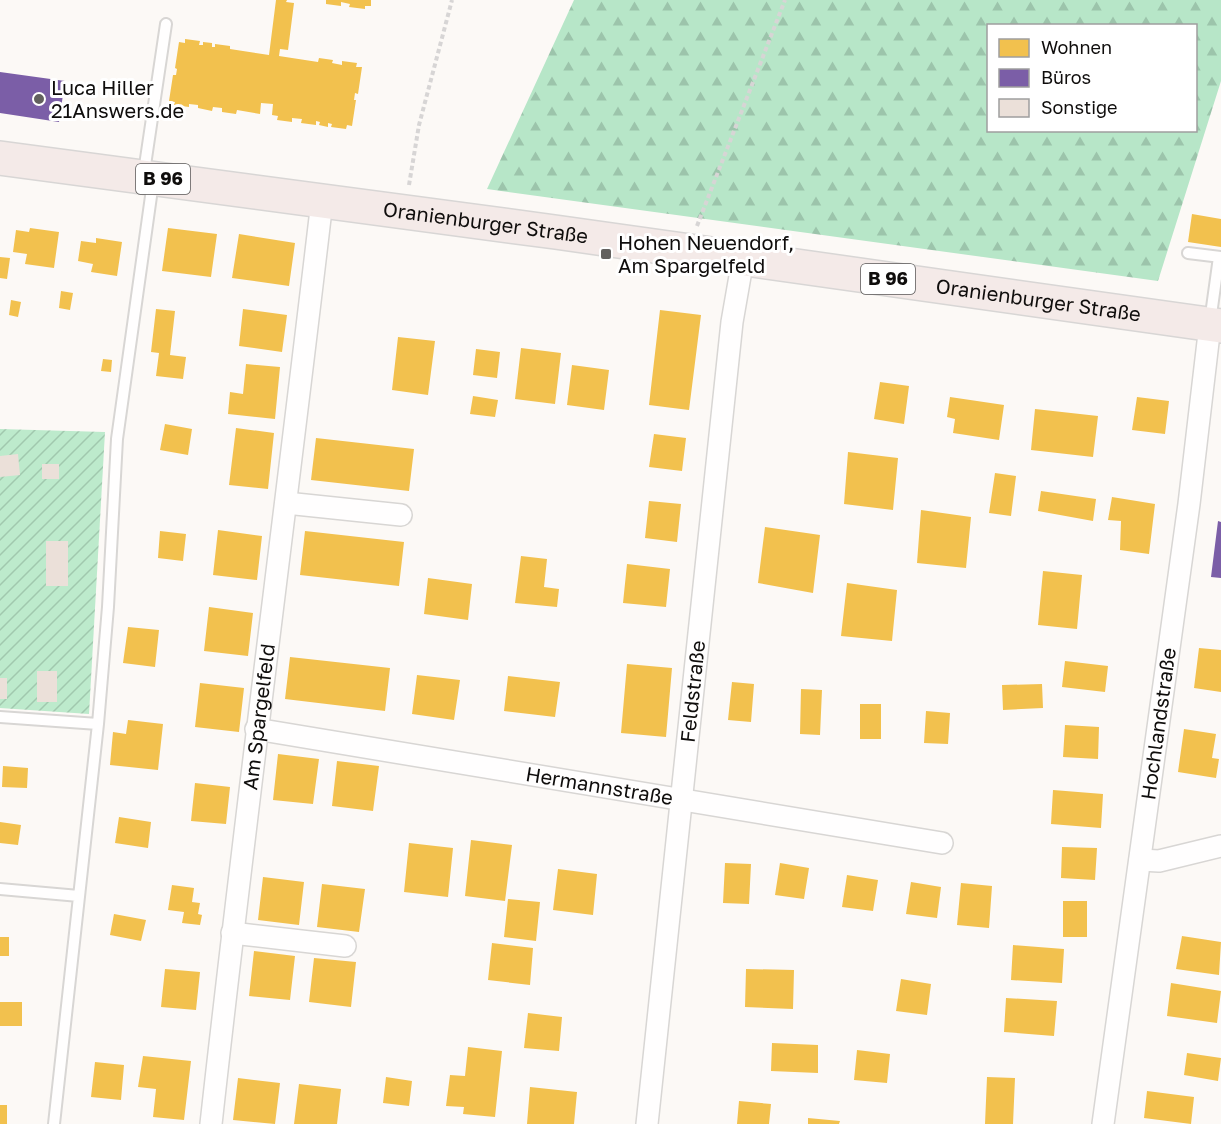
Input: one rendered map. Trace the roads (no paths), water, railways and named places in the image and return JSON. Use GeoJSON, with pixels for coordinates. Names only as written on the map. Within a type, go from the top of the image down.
{"type":"FeatureCollection","features":[{"type":"Feature","properties":{"kind":"main road","name":"Oranienburger Straße"},"geometry":{"type":"LineString","coordinates":[[0,158],[405,212],[1215,326]]}},
{"type":"Feature","properties":{"kind":"street","name":"Am Spargelfeld"},"geometry":{"type":"LineString","coordinates":[[211,1124],[256,729],[322,201]]}},
{"type":"Feature","properties":{"kind":"street","name":"Feldstraße"},"geometry":{"type":"LineString","coordinates":[[647,1124],[732,322],[743,259]]}},
{"type":"Feature","properties":{"kind":"street","name":"Hochlandstraße"},"geometry":{"type":"LineString","coordinates":[[1103,1124],[1215,326]]}},
{"type":"Feature","properties":{"kind":"street"},"geometry":{"type":"LineString","coordinates":[[286,503],[401,514]]}},
{"type":"Feature","properties":{"kind":"street","name":"Hermannstraße"},"geometry":{"type":"LineString","coordinates":[[256,729],[942,843]]}},
{"type":"Feature","properties":{"kind":"street"},"geometry":{"type":"LineString","coordinates":[[1140,860],[1159,861],[1221,846]]}},
{"type":"Feature","properties":{"kind":"street"},"geometry":{"type":"LineString","coordinates":[[232,933],[345,946]]}},
{"type":"Feature","properties":{"kind":"lane"},"geometry":{"type":"LineString","coordinates":[[54,1124],[98,724],[108,607],[117,439],[166,24]]}},
{"type":"Feature","properties":{"kind":"lane"},"geometry":{"type":"LineString","coordinates":[[1188,253],[1220,257],[1215,326]]}},
{"type":"Feature","properties":{"kind":"lane"},"geometry":{"type":"LineString","coordinates":[[0,717],[98,724]]}},
{"type":"Feature","properties":{"kind":"lane"},"geometry":{"type":"LineString","coordinates":[[0,889],[79,896]]}},
{"type":"Feature","properties":{"kind":"place","name":"Luca Hiller 21Answers.de"},"geometry":{"type":"Point","coordinates":[39,99]}},
{"type":"Feature","properties":{"kind":"place","name":"Hohen Neuendorf, Am Spargelfeld"},"geometry":{"type":"Point","coordinates":[606,254]}}]}
